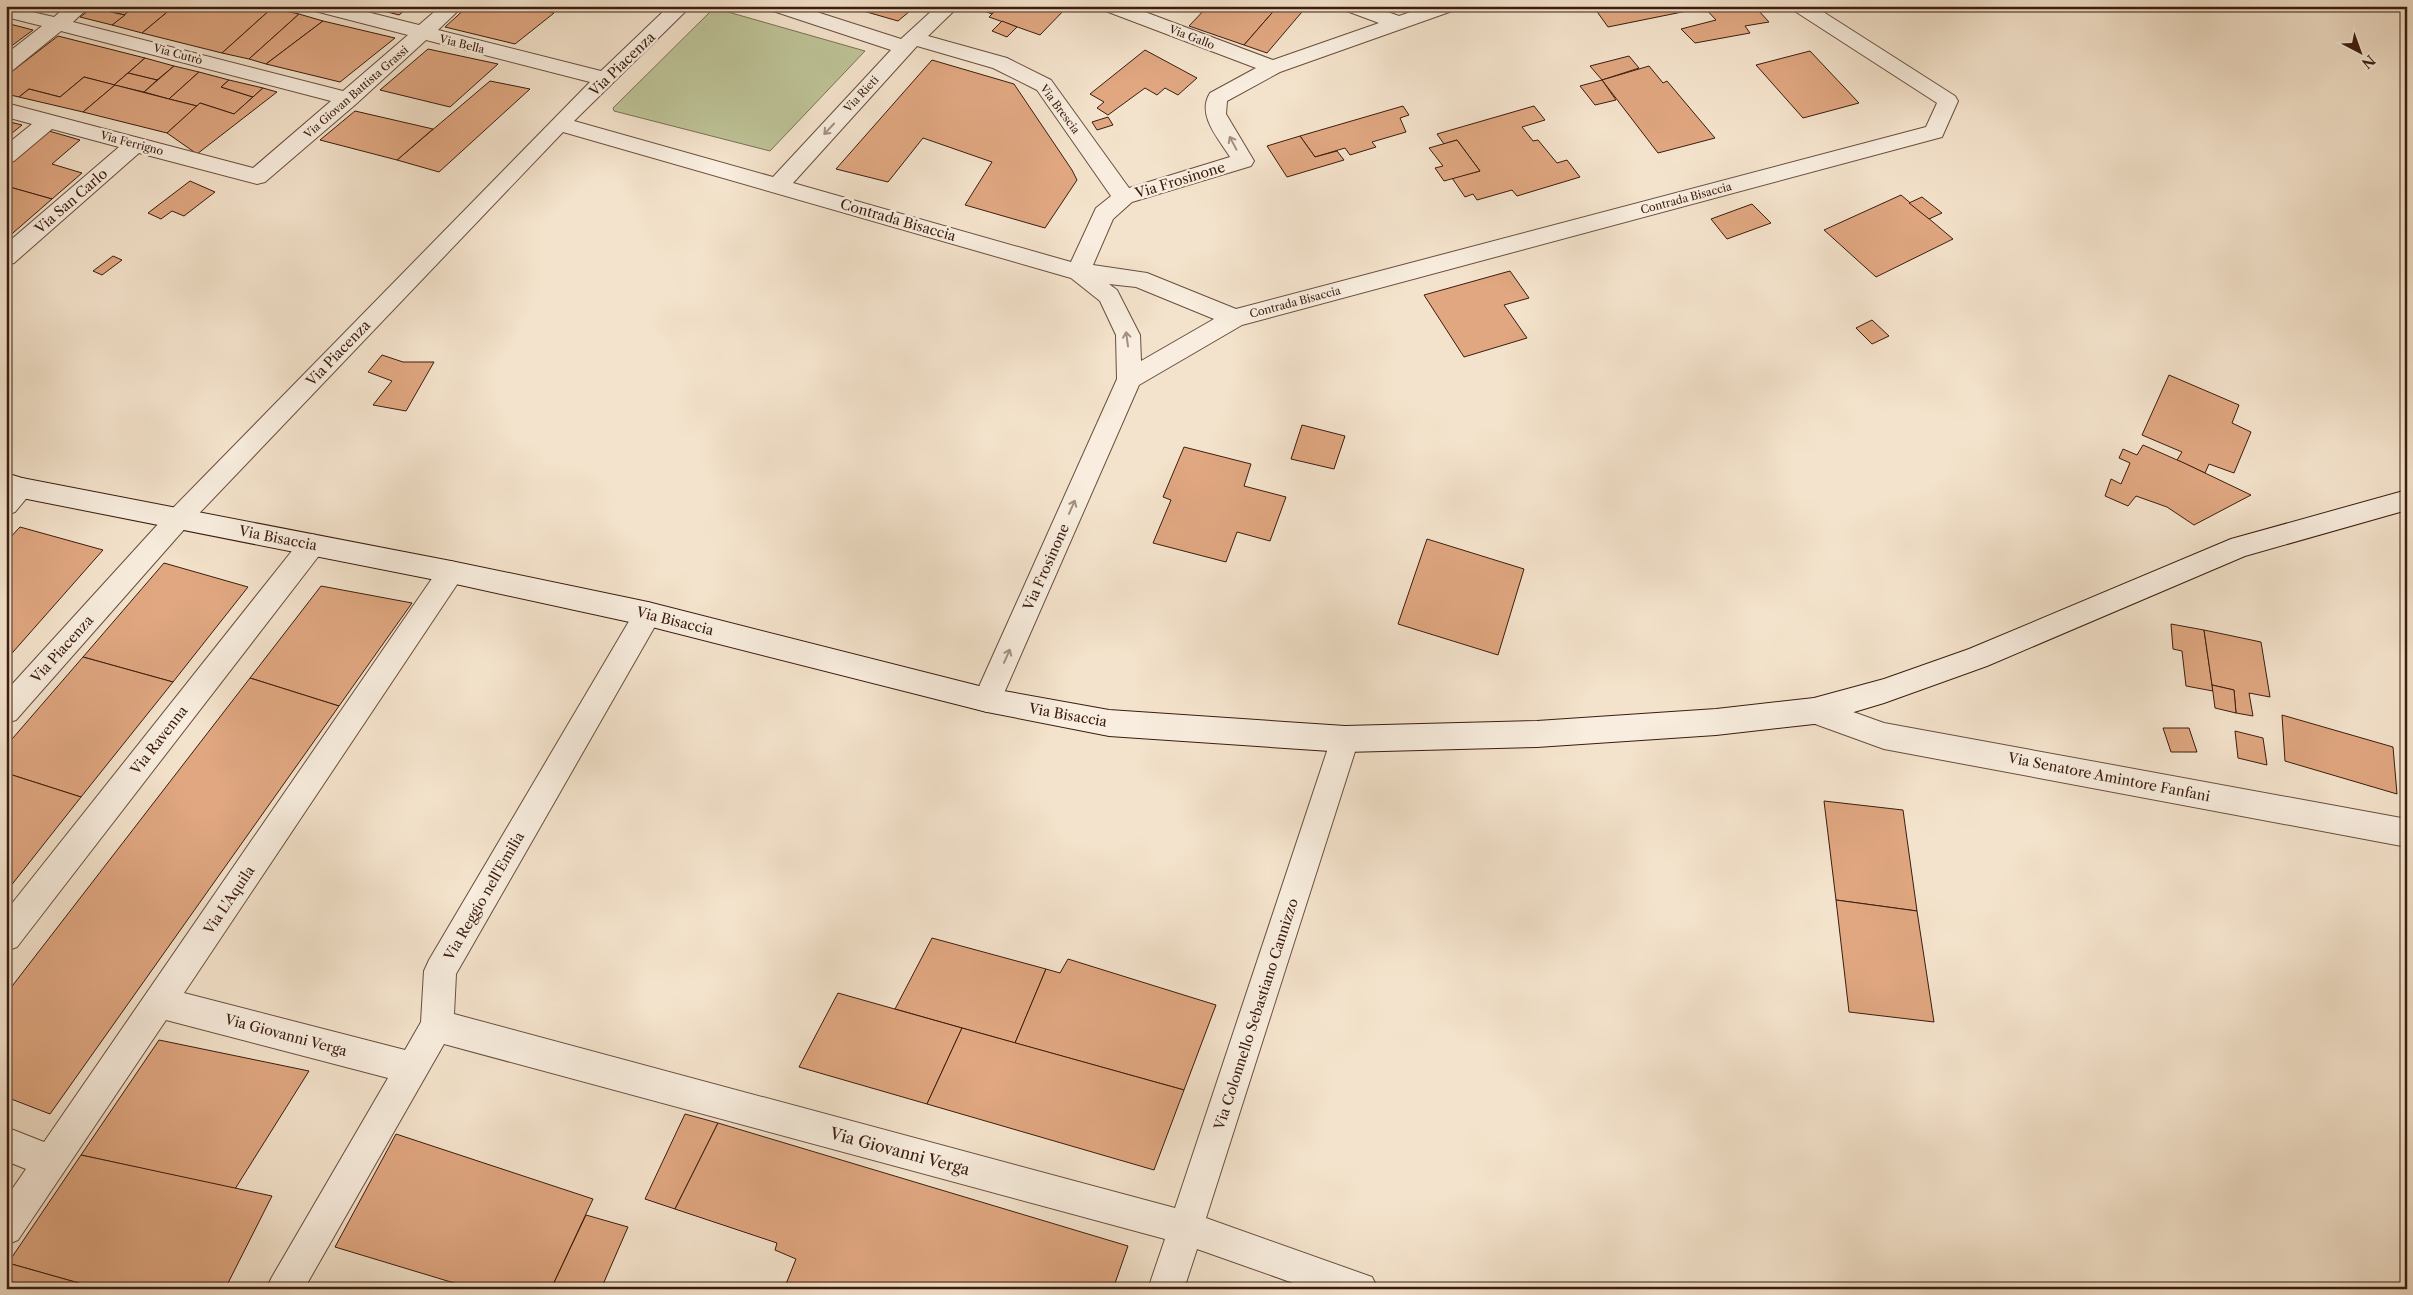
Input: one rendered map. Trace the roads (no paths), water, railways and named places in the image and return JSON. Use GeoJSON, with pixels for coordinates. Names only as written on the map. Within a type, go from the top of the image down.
{"type":"FeatureCollection","features":[{"type":"Feature","properties":{"kind":"street"},"geometry":{"type":"LineString","coordinates":[[6,65],[80,6]]}},
{"type":"Feature","properties":{"kind":"street","name":"Via Bella"},"geometry":{"type":"LineString","coordinates":[[318,6],[606,79]]}},
{"type":"Feature","properties":{"kind":"street","name":"Via Giovan Battista Grassi"},"geometry":{"type":"LineString","coordinates":[[257,177],[349,99],[453,6]]}},
{"type":"Feature","properties":{"kind":"street","name":"Via Piacenza"},"geometry":{"type":"LineString","coordinates":[[6,711],[179,518],[559,124],[681,6]]}},
{"type":"Feature","properties":{"kind":"street"},"geometry":{"type":"LineString","coordinates":[[777,6],[909,43]]}},
{"type":"Feature","properties":{"kind":"street","name":"Via Rieti"},"geometry":{"type":"LineString","coordinates":[[778,185],[909,43],[949,6]]}},
{"type":"Feature","properties":{"kind":"street","name":"Via Gallo"},"geometry":{"type":"LineString","coordinates":[[1110,6],[1165,18],[1273,67]]}},
{"type":"Feature","properties":{"kind":"street"},"geometry":{"type":"LineString","coordinates":[[1351,6],[1398,23]]}},
{"type":"Feature","properties":{"kind":"street","name":"Via Frosinone"},"geometry":{"type":"LineString","coordinates":[[987,700],[1129,379],[1128,335],[1109,296],[1079,272],[1091,240],[1104,214],[1124,197],[1242,161],[1215,114],[1217,98],[1273,67],[1448,6]]}},
{"type":"Feature","properties":{"kind":"street","name":"Contrada Bisaccia"},"geometry":{"type":"LineString","coordinates":[[1129,379],[1235,318],[1934,132],[1948,101],[1800,6]]}},
{"type":"Feature","properties":{"kind":"street","name":"Via Cutrò"},"geometry":{"type":"LineString","coordinates":[[6,11],[349,99]]}},
{"type":"Feature","properties":{"kind":"street","name":"Via Brescia"},"geometry":{"type":"LineString","coordinates":[[909,43],[1000,63],[1044,85],[1124,197]]}},
{"type":"Feature","properties":{"kind":"street","name":"Via Ferrigno"},"geometry":{"type":"LineString","coordinates":[[6,110],[257,177]]}},
{"type":"Feature","properties":{"kind":"street"},"geometry":{"type":"LineString","coordinates":[[6,156],[49,122]]}},
{"type":"Feature","properties":{"kind":"street","name":"Contrada Bisaccia"},"geometry":{"type":"LineString","coordinates":[[559,124],[1079,272],[1139,279],[1235,318]]}},
{"type":"Feature","properties":{"kind":"street","name":"Via San Carlo"},"geometry":{"type":"LineString","coordinates":[[6,257],[136,144]]}},
{"type":"Feature","properties":{"kind":"street","name":"Via Bisaccia"},"geometry":{"type":"LineString","coordinates":[[11,492],[179,518],[451,572],[648,614],[987,700],[1109,722],[1345,739],[1537,734],[1716,722],[1814,711],[1884,691],[1977,658],[2240,547],[2407,500]]}},
{"type":"Feature","properties":{"kind":"street","name":"Via Ravenna"},"geometry":{"type":"LineString","coordinates":[[6,936],[312,544]]}},
{"type":"Feature","properties":{"kind":"street","name":"Via L'Aquila"},"geometry":{"type":"LineString","coordinates":[[6,1228],[451,572]]}},
{"type":"Feature","properties":{"kind":"street","name":"Via Reggio nell'Emilia"},"geometry":{"type":"LineString","coordinates":[[284,1289],[437,1026],[440,971],[648,614]]}},
{"type":"Feature","properties":{"kind":"street","name":"Via Senatore Amintore Fanfani"},"geometry":{"type":"LineString","coordinates":[[1814,711],[1884,736],[2407,833]]}},
{"type":"Feature","properties":{"kind":"street","name":"Via Colonnello Sebastiano Cannizzo"},"geometry":{"type":"LineString","coordinates":[[1166,1289],[1345,739]]}},
{"type":"Feature","properties":{"kind":"street","name":"Via Giovanni Verga"},"geometry":{"type":"LineString","coordinates":[[160,1002],[412,1068]]}},
{"type":"Feature","properties":{"kind":"street","name":"Via Giovanni Verga"},"geometry":{"type":"LineString","coordinates":[[437,1026],[1187,1228],[1360,1289]]}},
{"type":"Feature","properties":{"kind":"street"},"geometry":{"type":"LineString","coordinates":[[6,1144],[52,1162]]}}]}
